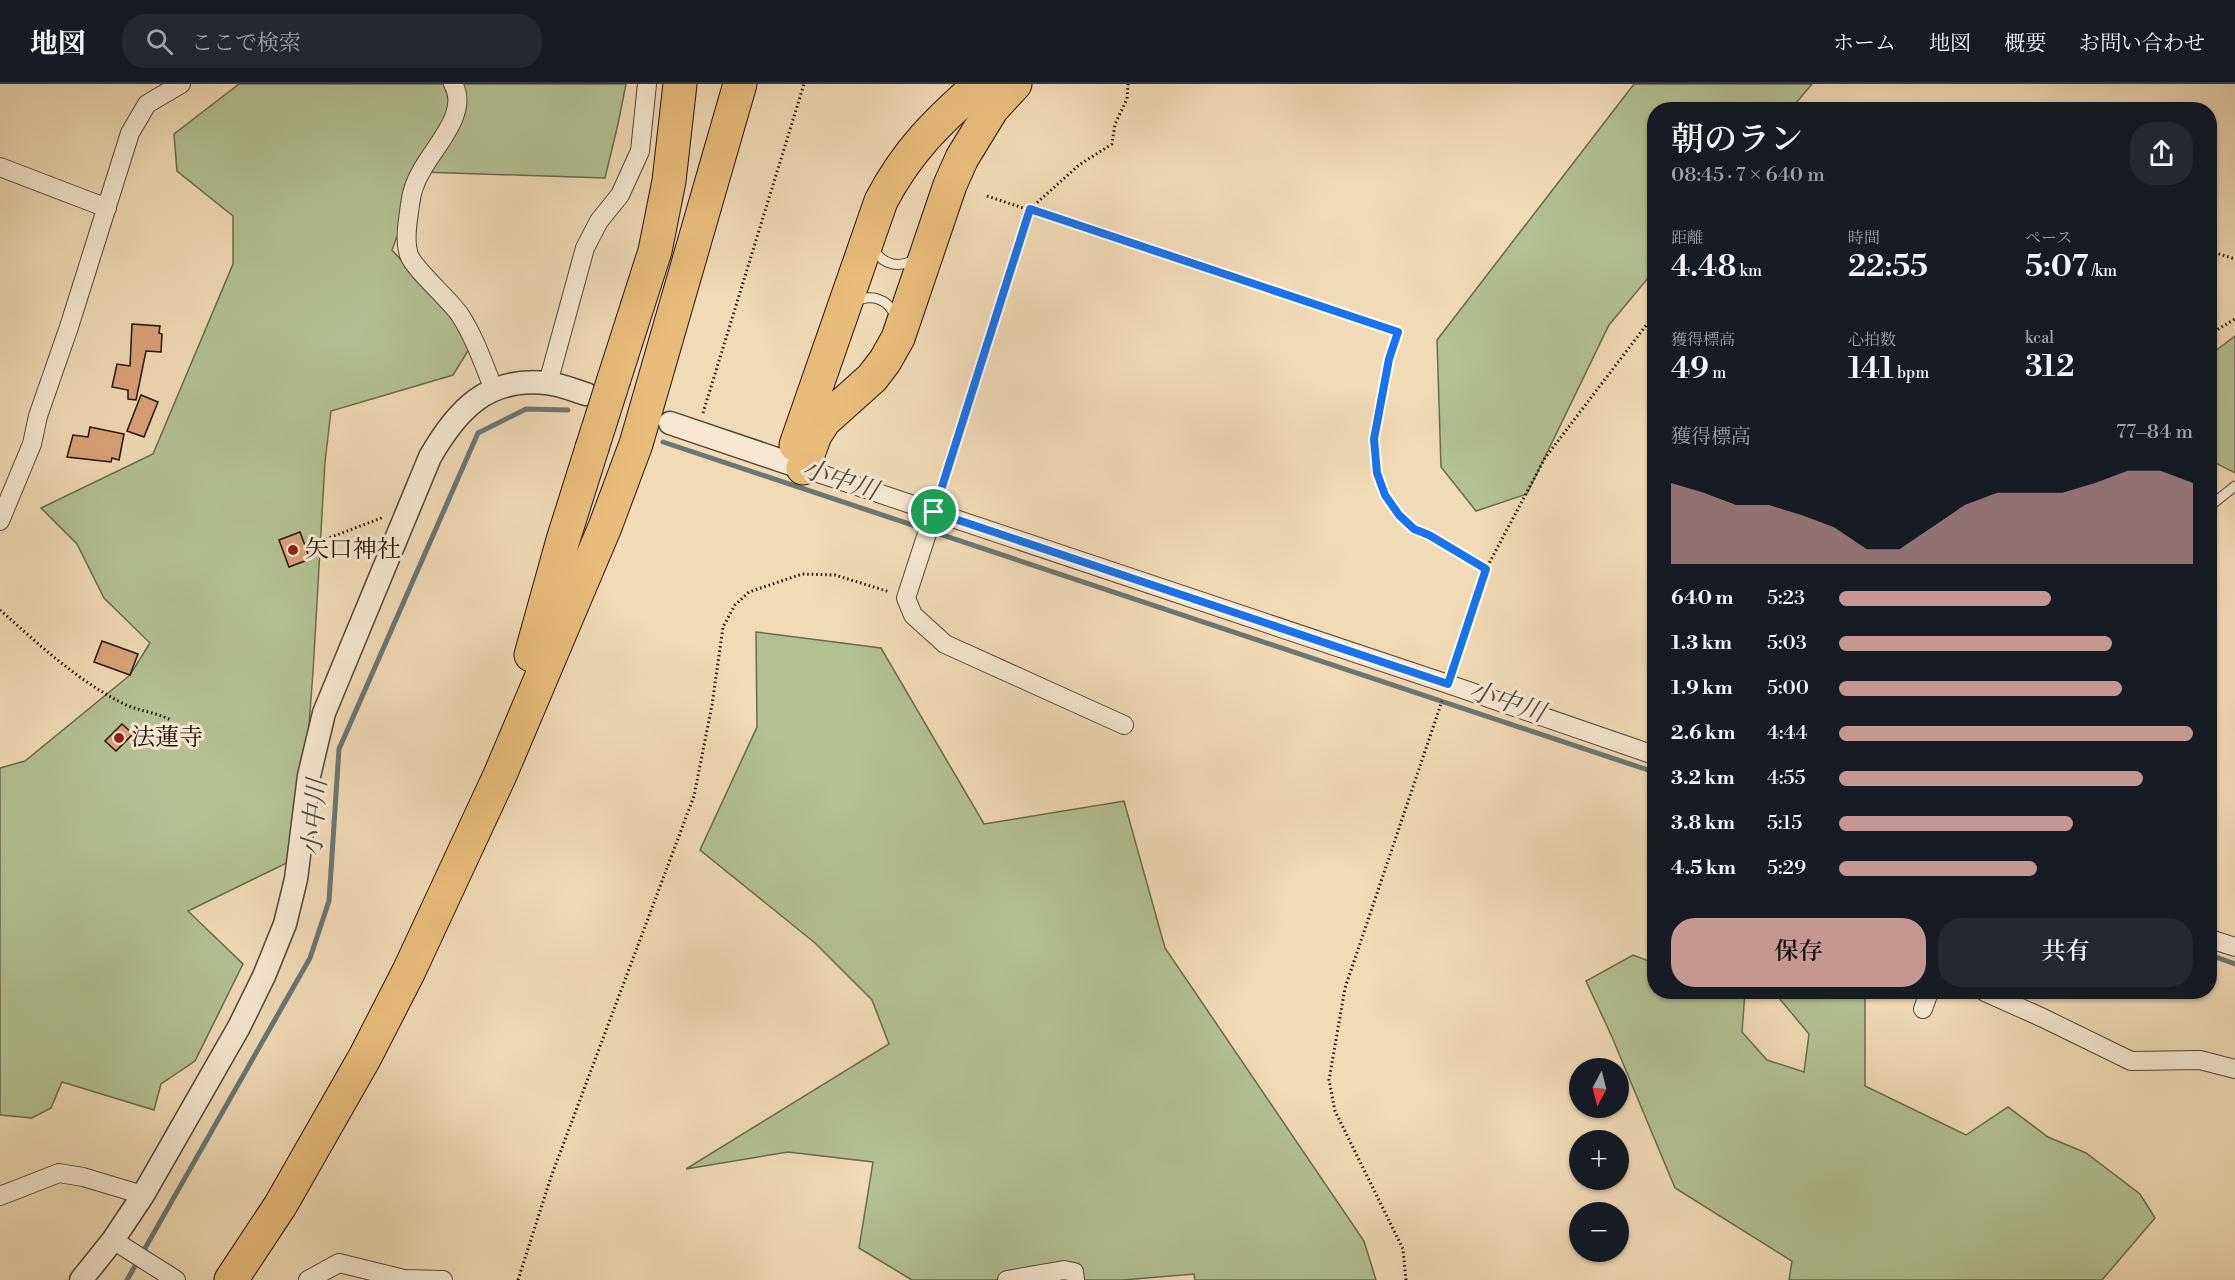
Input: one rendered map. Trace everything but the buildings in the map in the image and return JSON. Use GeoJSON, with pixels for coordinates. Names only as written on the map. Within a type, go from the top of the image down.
{"type":"FeatureCollection","features":[{"type":"Feature","properties":{"kind":"highway"},"geometry":{"type":"LineString","coordinates":[[526,671],[592,448],[600,386],[655,251],[669,181],[680,84]]}},
{"type":"Feature","properties":{"kind":"highway"},"geometry":{"type":"LineString","coordinates":[[234,1276],[270,1201],[363,1031],[419,919],[557,602],[623,439],[690,232],[727,84]]}},
{"type":"Feature","properties":{"kind":"highway"},"geometry":{"type":"LineString","coordinates":[[636,444],[740,84]]}},
{"type":"Feature","properties":{"kind":"highway"},"geometry":{"type":"LineString","coordinates":[[234,1276],[280,1206],[365,1057],[410,971],[500,775],[605,527],[674,345],[757,84]]}},
{"type":"Feature","properties":{"kind":"highway"},"geometry":{"type":"LineString","coordinates":[[796,466],[840,315],[869,230],[896,173],[915,147],[938,122],[980,84]]}},
{"type":"Feature","properties":{"kind":"highway"},"geometry":{"type":"LineString","coordinates":[[796,466],[824,421],[872,378],[885,361],[898,338],[950,185],[962,158],[992,109],[1015,84]]}},
{"type":"Feature","properties":{"kind":"street"},"geometry":{"type":"LineString","coordinates":[[0,521],[32,444],[38,416],[130,133],[147,104],[182,84]]}},
{"type":"Feature","properties":{"kind":"street"},"geometry":{"type":"LineString","coordinates":[[453,84],[458,107],[452,122],[421,172],[410,201],[407,232],[410,257],[460,314],[494,390]]}},
{"type":"Feature","properties":{"kind":"street"},"geometry":{"type":"LineString","coordinates":[[548,383],[585,248],[599,221],[620,195],[640,151],[647,84]]}},
{"type":"Feature","properties":{"kind":"street"},"geometry":{"type":"LineString","coordinates":[[0,167],[107,208]]}},
{"type":"Feature","properties":{"kind":"street"},"geometry":{"type":"LineString","coordinates":[[81,1280],[113,1240],[143,1196],[264,976],[285,924],[296,879],[309,776],[324,713],[430,457],[447,429],[468,405],[494,390],[510,385],[548,383],[600,386]]}},
{"type":"Feature","properties":{"kind":"street"},"geometry":{"type":"LineString","coordinates":[[670,423],[933,516],[1448,684],[1647,753]]}},
{"type":"Feature","properties":{"kind":"street"},"geometry":{"type":"LineString","coordinates":[[933,516],[906,598],[913,615],[945,644],[1124,725]]}},
{"type":"Feature","properties":{"kind":"street"},"geometry":{"type":"LineString","coordinates":[[2217,941],[2235,947]]}},
{"type":"Feature","properties":{"kind":"street"},"geometry":{"type":"LineString","coordinates":[[1923,1009],[1927,999]]}},
{"type":"Feature","properties":{"kind":"street"},"geometry":{"type":"LineString","coordinates":[[2001,999],[2131,1061],[2200,1060],[2235,1069]]}},
{"type":"Feature","properties":{"kind":"street"},"geometry":{"type":"LineString","coordinates":[[0,1196],[59,1173],[82,1177],[143,1196]]}},
{"type":"Feature","properties":{"kind":"street"},"geometry":{"type":"LineString","coordinates":[[113,1240],[176,1280]]}},
{"type":"Feature","properties":{"kind":"street"},"geometry":{"type":"LineString","coordinates":[[308,1280],[339,1263],[404,1279],[443,1280]]}},
{"type":"Feature","properties":{"kind":"street"},"geometry":{"type":"LineString","coordinates":[[1007,1280],[1064,1270],[1074,1272],[1075,1280]]}},
{"type":"Feature","properties":{"kind":"lane"},"geometry":{"type":"LineString","coordinates":[[869,230],[873,250],[880,259],[888,263],[899,265],[909,263],[929,246]]}},
{"type":"Feature","properties":{"kind":"lane"},"geometry":{"type":"LineString","coordinates":[[840,315],[860,299],[871,297],[881,299],[890,304],[895,314],[898,338]]}},
{"type":"Feature","properties":{"kind":"lane"},"geometry":{"type":"LineString","coordinates":[[2217,500],[2235,486]]}},
{"type":"Feature","properties":{"kind":"path"},"geometry":{"type":"LineString","coordinates":[[697,432],[804,84]]}},
{"type":"Feature","properties":{"kind":"path"},"geometry":{"type":"LineString","coordinates":[[933,516],[1030,209],[1079,165],[1112,144],[1115,124],[1127,99],[1128,84]]}},
{"type":"Feature","properties":{"kind":"path"},"geometry":{"type":"LineString","coordinates":[[987,196],[1398,332],[1389,359],[1374,439],[1377,473],[1385,495],[1399,515],[1414,529],[1429,535],[1486,569]]}},
{"type":"Feature","properties":{"kind":"path"},"geometry":{"type":"LineString","coordinates":[[2217,253],[2235,259]]}},
{"type":"Feature","properties":{"kind":"path"},"geometry":{"type":"LineString","coordinates":[[2217,330],[2235,319]]}},
{"type":"Feature","properties":{"kind":"path"},"geometry":{"type":"LineString","coordinates":[[1406,1280],[1404,1249],[1335,1111],[1329,1080],[1346,988],[1486,569],[1545,458],[1647,324]]}},
{"type":"Feature","properties":{"kind":"path"},"geometry":{"type":"LineString","coordinates":[[313,544],[394,513],[406,512]]}},
{"type":"Feature","properties":{"kind":"path"},"geometry":{"type":"LineString","coordinates":[[518,1280],[551,1177],[694,796],[712,705],[723,627],[735,605],[749,592],[802,574],[835,575],[906,598]]}},
{"type":"Feature","properties":{"kind":"path"},"geometry":{"type":"LineString","coordinates":[[0,610],[38,645],[76,675],[124,704],[160,714],[171,720]]}},
{"type":"Feature","properties":{"kind":"green space"},"geometry":{"type":"Polygon","coordinates":[[[239,84],[626,84],[605,178],[421,172],[392,250],[474,341],[453,375],[331,411],[325,462],[313,672],[299,857],[188,911],[243,964],[195,1061],[161,1084],[154,1110],[62,1082],[51,1108],[32,1118],[0,1115],[0,768],[25,761],[130,675],[150,643],[104,598],[77,544],[41,508],[153,454],[233,264],[233,216],[177,171],[174,134],[239,84]]]}},
{"type":"Feature","properties":{"kind":"green space"},"geometry":{"type":"Polygon","coordinates":[[[1634,84],[1812,84],[1797,102],[1647,102],[1647,279],[1609,325],[1527,494],[1476,511],[1441,467],[1437,340],[1634,84]]]}},
{"type":"Feature","properties":{"kind":"green space"},"geometry":{"type":"Polygon","coordinates":[[[2235,336],[2235,473],[2217,464],[2217,350],[2235,336]]]}},
{"type":"Feature","properties":{"kind":"green space"},"geometry":{"type":"Polygon","coordinates":[[[756,632],[881,648],[984,824],[1124,801],[1165,948],[1364,1241],[1376,1280],[1195,1280],[1194,1274],[1123,1280],[912,1280],[859,1248],[873,1162],[788,1152],[686,1169],[889,1044],[872,1000],[815,943],[700,850],[757,727],[756,632]]]}},
{"type":"Feature","properties":{"kind":"green space"},"geometry":{"type":"Polygon","coordinates":[[[1633,955],[1647,960],[1647,999],[1744,999],[1742,1032],[1767,1060],[1804,1072],[1809,1034],[1780,999],[1865,999],[1865,1086],[1966,1135],[2008,1107],[2048,1137],[2086,1153],[2140,1194],[2155,1218],[2102,1280],[1789,1280],[1792,1261],[1675,1188],[1629,1078],[1629,1058],[1621,1058],[1586,981],[1633,955]]]}},
{"type":"Feature","properties":{"kind":"waterway","name":"小中川"},"geometry":{"type":"LineString","coordinates":[[127,1280],[310,958],[329,901],[339,749],[478,433],[526,409],[568,410]]}},
{"type":"Feature","properties":{"kind":"waterway","name":"小中川"},"geometry":{"type":"LineString","coordinates":[[663,442],[1647,770]]}},
{"type":"Feature","properties":{"kind":"waterway","name":"小中川"},"geometry":{"type":"LineString","coordinates":[[2217,958],[2235,964]]}},
{"type":"Feature","properties":{"kind":"place","name":"矢口神社"},"geometry":{"type":"Point","coordinates":[293,550]}},
{"type":"Feature","properties":{"kind":"place","name":"法蓮寺"},"geometry":{"type":"Point","coordinates":[119,738]}},
{"type":"Feature","properties":{"kind":"route"},"geometry":{"type":"LineString","coordinates":[[1030,209],[1398,332],[1389,359],[1374,439],[1377,473],[1385,495],[1399,515],[1414,529],[1429,535],[1486,569],[1448,684],[934,512],[1030,209]]}}]}
